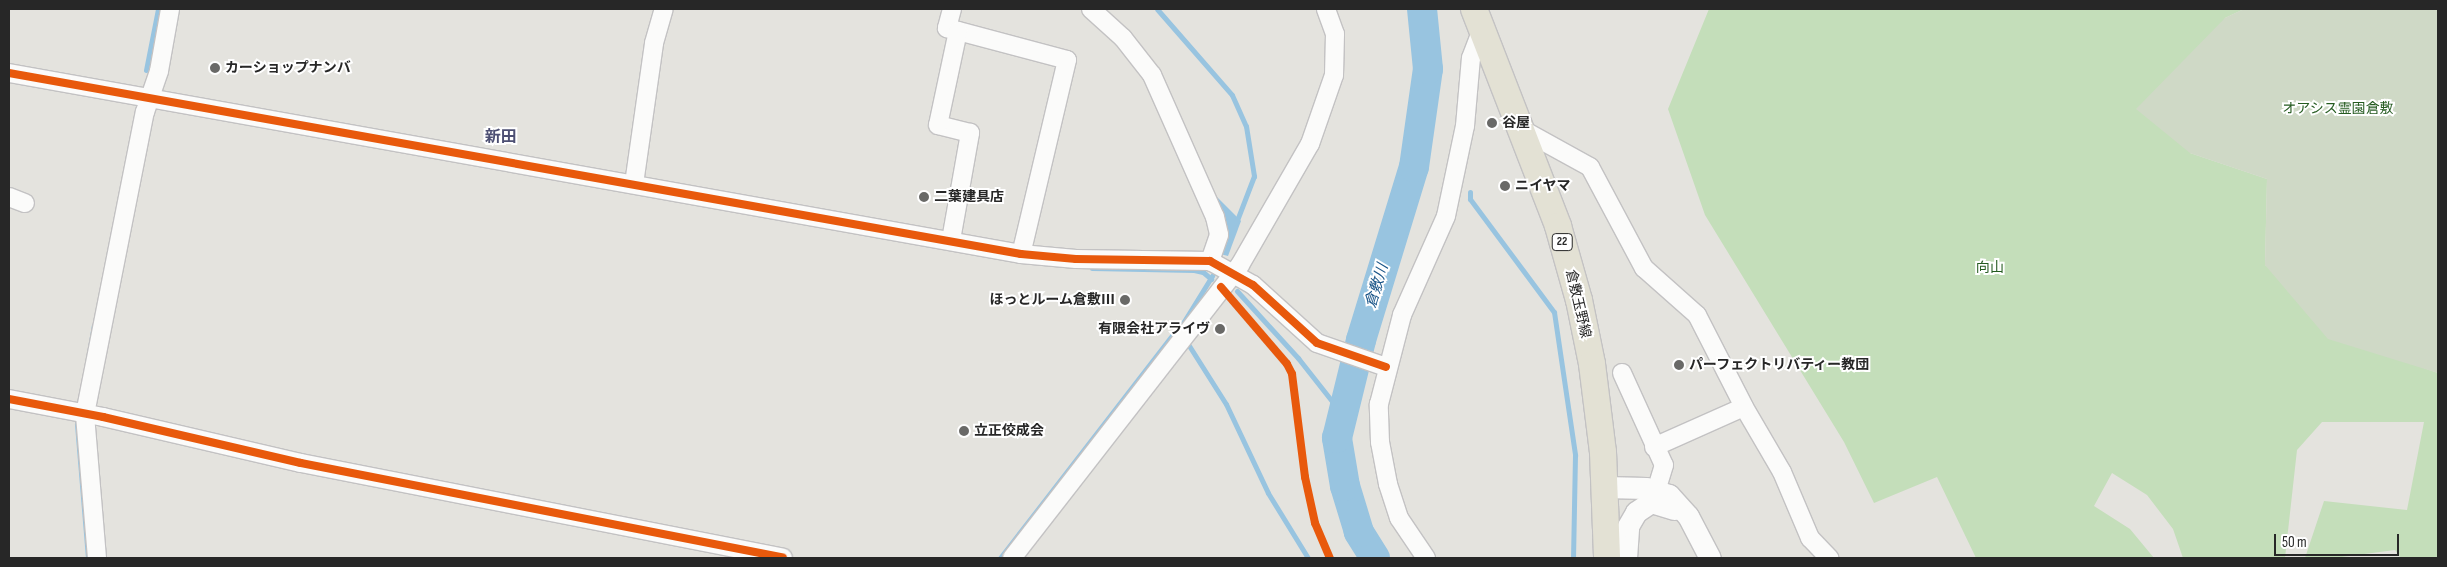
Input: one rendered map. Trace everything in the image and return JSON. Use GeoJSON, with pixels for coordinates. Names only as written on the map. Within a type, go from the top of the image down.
{"type":"FeatureCollection","features":[{"type":"Feature","properties":{"kind":"main road","name":"倉敷玉野線"},"geometry":{"type":"LineString","coordinates":[[1478,19],[1558,226],[1580,300],[1592,364],[1605,487],[1608,558]]}},
{"type":"Feature","properties":{"kind":"main road","name":"倉敷玉野線"},"geometry":{"type":"LineString","coordinates":[[1603,558],[1606,525]]}},
{"type":"Feature","properties":{"kind":"street"},"geometry":{"type":"LineString","coordinates":[[97,558],[80,413],[150,98],[159,71],[170,9]]}},
{"type":"Feature","properties":{"kind":"street"},"geometry":{"type":"LineString","coordinates":[[634,184],[654,43],[664,9]]}},
{"type":"Feature","properties":{"kind":"street"},"geometry":{"type":"LineString","coordinates":[[952,9],[947,28],[1067,60],[1021,254]]}},
{"type":"Feature","properties":{"kind":"street"},"geometry":{"type":"LineString","coordinates":[[1091,9],[1123,38],[1152,75],[1218,226],[1219,235],[1210,261]]}},
{"type":"Feature","properties":{"kind":"street"},"geometry":{"type":"LineString","coordinates":[[1012,558],[1234,272],[1310,144],[1322,114],[1335,54],[1335,34],[1326,9]]}},
{"type":"Feature","properties":{"kind":"street"},"geometry":{"type":"LineString","coordinates":[[1426,558],[1399,518],[1380,442],[1379,404],[1383,366],[1405,307],[1446,216],[1465,126],[1471,58],[1478,19]]}},
{"type":"Feature","properties":{"kind":"street"},"geometry":{"type":"LineString","coordinates":[[951,240],[970,133],[938,125],[958,30]]}},
{"type":"Feature","properties":{"kind":"street"},"geometry":{"type":"LineString","coordinates":[[9,73],[1021,254],[1086,259],[1210,261],[1234,272],[1270,298],[1317,343],[1336,352],[1383,366]]}},
{"type":"Feature","properties":{"kind":"street"},"geometry":{"type":"LineString","coordinates":[[1521,129],[1590,167],[1644,268],[1697,315],[1744,407],[1782,472],[1810,538],[1829,558]]}},
{"type":"Feature","properties":{"kind":"street"},"geometry":{"type":"LineString","coordinates":[[1622,373],[1654,447],[1664,465],[1656,491]]}},
{"type":"Feature","properties":{"kind":"street"},"geometry":{"type":"LineString","coordinates":[[9,400],[80,413],[301,463],[784,558]]}},
{"type":"Feature","properties":{"kind":"street"},"geometry":{"type":"LineString","coordinates":[[1654,447],[1744,407]]}},
{"type":"Feature","properties":{"kind":"street"},"geometry":{"type":"LineString","coordinates":[[1605,487],[1656,491],[1669,495],[1688,516],[1710,558]]}},
{"type":"Feature","properties":{"kind":"street"},"geometry":{"type":"LineString","coordinates":[[1626,558],[1628,526],[1642,507],[1651,502],[1666,505],[1688,516]]}},
{"type":"Feature","properties":{"kind":"green space","name":"向山"},"geometry":{"type":"Polygon","coordinates":[[[1709,9],[2244,9],[2225,18],[2190,153],[2267,179],[2265,265],[2395,358],[2438,373],[2438,558],[2401,558],[2395,550],[2334,558],[2305,558],[2324,501],[2407,510],[2424,422],[2322,422],[2297,450],[2285,558],[2183,558],[2173,529],[2147,495],[2112,473],[2094,506],[2130,529],[2154,558],[1976,558],[1937,477],[1874,503],[1844,442],[1705,215],[1668,109],[1709,9]]]}},
{"type":"Feature","properties":{"kind":"green space","name":"オアシス霊園倉敷"},"geometry":{"type":"Polygon","coordinates":[[[2244,9],[2438,9],[2438,373],[2328,339],[2265,265],[2267,179],[2190,153],[2136,109],[2225,18],[2244,9]]]}},
{"type":"Feature","properties":{"kind":"water"},"geometry":{"type":"Polygon","coordinates":[[[1214,194],[1241,221],[1228,256],[1220,254],[1214,194]]]}},
{"type":"Feature","properties":{"kind":"waterway"},"geometry":{"type":"LineString","coordinates":[[146,70],[158,9]]}},
{"type":"Feature","properties":{"kind":"waterway"},"geometry":{"type":"LineString","coordinates":[[1157,9],[1232,95],[1246,126],[1254,176],[1236,223]]}},
{"type":"Feature","properties":{"kind":"waterway","name":"倉敷川"},"geometry":{"type":"LineString","coordinates":[[1375,558],[1359,532],[1345,486],[1337,438],[1361,340],[1414,167],[1428,69],[1422,9]]}},
{"type":"Feature","properties":{"kind":"waterway"},"geometry":{"type":"LineString","coordinates":[[1470,192],[1470,199],[1554,312],[1575,455],[1573,558]]}},
{"type":"Feature","properties":{"kind":"waterway"},"geometry":{"type":"LineString","coordinates":[[1092,268],[1194,270],[1203,272],[1211,279]]}},
{"type":"Feature","properties":{"kind":"waterway"},"geometry":{"type":"LineString","coordinates":[[1178,331],[1212,276]]}},
{"type":"Feature","properties":{"kind":"waterway"},"geometry":{"type":"LineString","coordinates":[[1237,291],[1298,358],[1342,414]]}},
{"type":"Feature","properties":{"kind":"waterway"},"geometry":{"type":"LineString","coordinates":[[88,558],[77,423],[94,325]]}},
{"type":"Feature","properties":{"kind":"waterway"},"geometry":{"type":"LineString","coordinates":[[1000,558],[1177,329]]}},
{"type":"Feature","properties":{"kind":"waterway"},"geometry":{"type":"LineString","coordinates":[[1188,344],[1226,404],[1268,493],[1308,558]]}},
{"type":"Feature","properties":{"kind":"cycle path"},"geometry":{"type":"LineString","coordinates":[[9,73],[1021,254],[1076,259],[1210,261],[1253,285],[1317,343],[1386,367]]}},
{"type":"Feature","properties":{"kind":"cycle path"},"geometry":{"type":"LineString","coordinates":[[1221,287],[1287,364],[1292,374],[1305,477],[1315,523],[1330,558]]}},
{"type":"Feature","properties":{"kind":"cycle path"},"geometry":{"type":"LineString","coordinates":[[9,399],[103,417],[301,463],[783,558]]}},
{"type":"Feature","properties":{"kind":"place","name":"カーショップナンバ"},"geometry":{"type":"Point","coordinates":[215,68]}},
{"type":"Feature","properties":{"kind":"place","name":"谷屋"},"geometry":{"type":"Point","coordinates":[1492,123]}},
{"type":"Feature","properties":{"kind":"place","name":"ニイヤマ"},"geometry":{"type":"Point","coordinates":[1505,186]}},
{"type":"Feature","properties":{"kind":"place","name":"二葉建具店"},"geometry":{"type":"Point","coordinates":[924,197]}},
{"type":"Feature","properties":{"kind":"place","name":"ほっとルーム倉敷Ⅲ"},"geometry":{"type":"Point","coordinates":[1125,300]}},
{"type":"Feature","properties":{"kind":"place","name":"有限会社アライヴ"},"geometry":{"type":"Point","coordinates":[1220,329]}},
{"type":"Feature","properties":{"kind":"place","name":"パーフェクトリバティー教団"},"geometry":{"type":"Point","coordinates":[1679,365]}},
{"type":"Feature","properties":{"kind":"place","name":"立正佼成会"},"geometry":{"type":"Point","coordinates":[964,431]}},
{"type":"Feature","properties":{"kind":"district","name":"新田"},"geometry":{"type":"Point","coordinates":[501,138]}}]}
